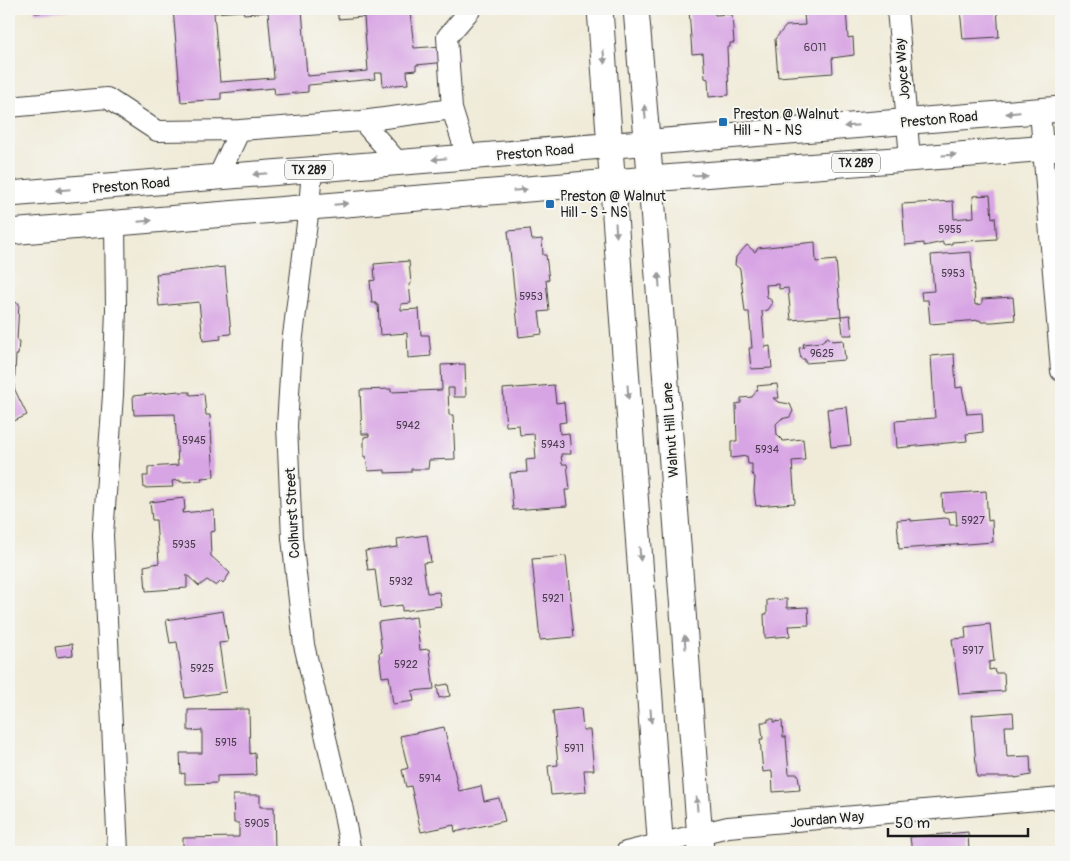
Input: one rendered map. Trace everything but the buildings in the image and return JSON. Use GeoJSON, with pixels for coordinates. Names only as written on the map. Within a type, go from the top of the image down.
{"type":"FeatureCollection","features":[{"type":"Feature","properties":{"kind":"main road"},"geometry":{"type":"LineString","coordinates":[[600,9],[661,848]]}},
{"type":"Feature","properties":{"kind":"main road","name":"Walnut Hill Lane"},"geometry":{"type":"LineString","coordinates":[[636,9],[651,178],[700,843]]}},
{"type":"Feature","properties":{"kind":"main road","name":"Preston Road"},"geometry":{"type":"LineString","coordinates":[[9,194],[1051,110]]}},
{"type":"Feature","properties":{"kind":"main road","name":"TX 289"},"geometry":{"type":"LineString","coordinates":[[9,232],[651,178],[1052,147]]}},
{"type":"Feature","properties":{"kind":"main road"},"geometry":{"type":"LineString","coordinates":[[113,186],[115,223]]}},
{"type":"Feature","properties":{"kind":"street"},"geometry":{"type":"LineString","coordinates":[[467,157],[452,109],[448,37],[471,9]]}},
{"type":"Feature","properties":{"kind":"street","name":"Joyce Way"},"geometry":{"type":"LineString","coordinates":[[897,9],[910,158]]}},
{"type":"Feature","properties":{"kind":"street"},"geometry":{"type":"LineString","coordinates":[[9,107],[107,98],[157,131],[240,130],[362,121],[452,109]]}},
{"type":"Feature","properties":{"kind":"street"},"geometry":{"type":"LineString","coordinates":[[1051,110],[1061,370]]}},
{"type":"Feature","properties":{"kind":"street"},"geometry":{"type":"LineString","coordinates":[[362,121],[399,163]]}},
{"type":"Feature","properties":{"kind":"street"},"geometry":{"type":"LineString","coordinates":[[218,177],[240,130]]}},
{"type":"Feature","properties":{"kind":"street","name":"Colhurst Street"},"geometry":{"type":"LineString","coordinates":[[312,170],[310,207],[292,344],[287,426],[292,538],[304,645],[351,852]]}},
{"type":"Feature","properties":{"kind":"street"},"geometry":{"type":"LineString","coordinates":[[115,223],[116,309],[114,376],[103,535],[118,852]]}},
{"type":"Feature","properties":{"kind":"street","name":"Jourdan Way"},"geometry":{"type":"LineString","coordinates":[[626,852],[700,843],[728,827],[1061,798]]}},
{"type":"Feature","properties":{"kind":"path"},"geometry":{"type":"LineString","coordinates":[[9,846],[26,852]]}},
{"type":"Feature","properties":{"kind":"place","name":"Preston @ Walnut Hill - N - NS"},"geometry":{"type":"Point","coordinates":[723,122]}},
{"type":"Feature","properties":{"kind":"place","name":"Preston @ Walnut Hill - S - NS"},"geometry":{"type":"Point","coordinates":[550,204]}}]}
